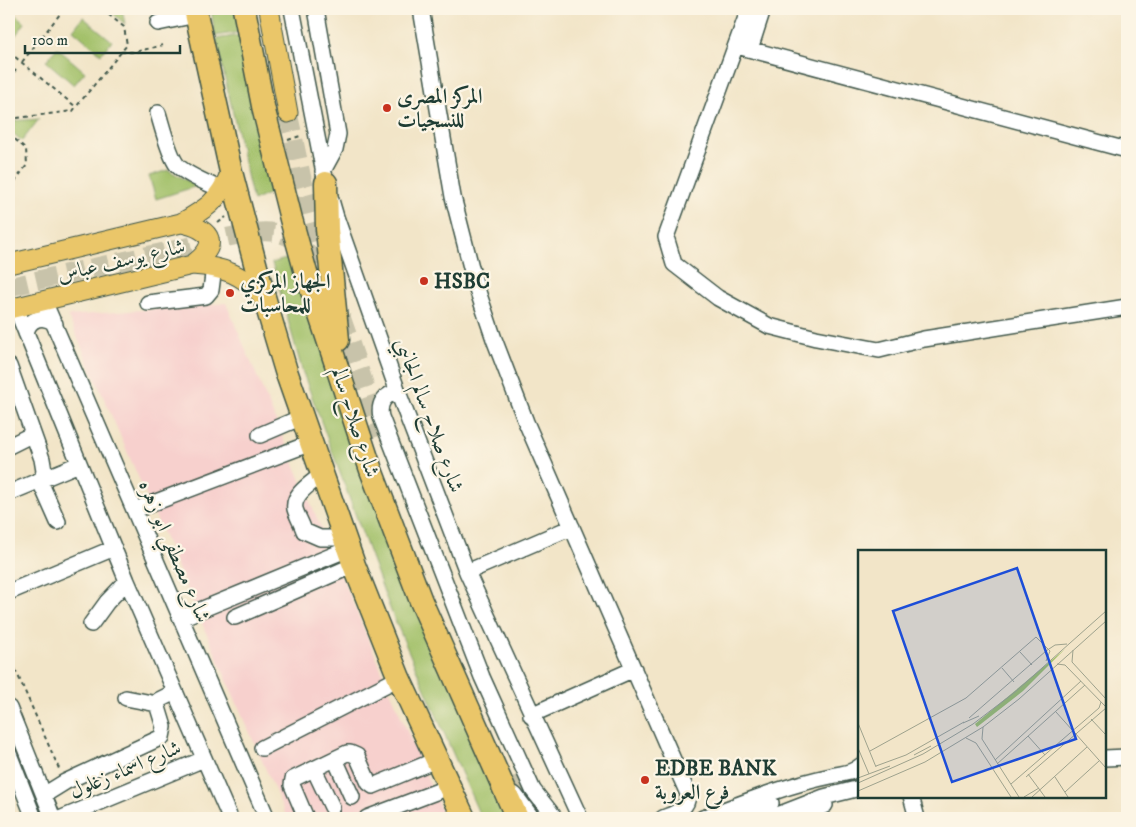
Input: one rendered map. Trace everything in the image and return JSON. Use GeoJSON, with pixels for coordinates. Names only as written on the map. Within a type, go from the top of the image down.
{"type":"FeatureCollection","features":[{"type":"Feature","properties":{"kind":"highway","name":"شارع صلاح سالم"},"geometry":{"type":"LineString","coordinates":[[244,9],[271,144],[301,255],[371,470],[414,584],[454,679],[517,818]]}},
{"type":"Feature","properties":{"kind":"highway"},"geometry":{"type":"LineString","coordinates":[[187,13],[226,181],[310,443],[348,551],[399,678],[464,818]]}},
{"type":"Feature","properties":{"kind":"highway"},"geometry":{"type":"LineString","coordinates":[[325,177],[327,230],[342,381]]}},
{"type":"Feature","properties":{"kind":"main road"},"geometry":{"type":"LineString","coordinates":[[268,9],[288,113]]}},
{"type":"Feature","properties":{"kind":"main road","name":"شارع يوسف عباس"},"geometry":{"type":"LineString","coordinates":[[9,264],[181,223],[210,205],[226,181]]}},
{"type":"Feature","properties":{"kind":"main road"},"geometry":{"type":"LineString","coordinates":[[181,223],[200,228],[209,238],[210,244],[207,251],[203,257],[192,265]]}},
{"type":"Feature","properties":{"kind":"main road","name":"شارع يوسف عباس"},"geometry":{"type":"LineString","coordinates":[[12,308],[192,265],[228,270],[252,285],[264,297]]}},
{"type":"Feature","properties":{"kind":"street","name":"شارع صلاح سالم الجانبي"},"geometry":{"type":"LineString","coordinates":[[292,9],[315,132],[336,218],[398,392],[467,572],[580,818]]}},
{"type":"Feature","properties":{"kind":"street"},"geometry":{"type":"LineString","coordinates":[[316,9],[338,134],[325,177]]}},
{"type":"Feature","properties":{"kind":"street"},"geometry":{"type":"LineString","coordinates":[[421,9],[449,177],[475,283],[494,339],[511,385],[688,794],[683,809],[663,818]]}},
{"type":"Feature","properties":{"kind":"street"},"geometry":{"type":"LineString","coordinates":[[743,47],[749,9]]}},
{"type":"Feature","properties":{"kind":"street"},"geometry":{"type":"LineString","coordinates":[[763,9],[743,47],[666,237],[674,264],[718,298],[769,326],[816,338],[879,350],[924,340],[1127,306]]}},
{"type":"Feature","properties":{"kind":"street"},"geometry":{"type":"LineString","coordinates":[[158,23],[187,13]]}},
{"type":"Feature","properties":{"kind":"street"},"geometry":{"type":"LineString","coordinates":[[743,47],[1127,150]]}},
{"type":"Feature","properties":{"kind":"street"},"geometry":{"type":"LineString","coordinates":[[158,113],[173,158],[178,166],[184,171],[226,181]]}},
{"type":"Feature","properties":{"kind":"street"},"geometry":{"type":"LineString","coordinates":[[148,304],[206,296],[211,290],[214,267]]}},
{"type":"Feature","properties":{"kind":"street","name":"شارع مصطفي ابو زهره"},"geometry":{"type":"LineString","coordinates":[[44,301],[267,818]]}},
{"type":"Feature","properties":{"kind":"street"},"geometry":{"type":"LineString","coordinates":[[12,308],[26,333],[127,581],[230,818]]}},
{"type":"Feature","properties":{"kind":"street"},"geometry":{"type":"LineString","coordinates":[[26,333],[30,324],[38,318],[47,319],[55,324]]}},
{"type":"Feature","properties":{"kind":"street"},"geometry":{"type":"LineString","coordinates":[[9,366],[44,471],[42,486],[58,522]]}},
{"type":"Feature","properties":{"kind":"street"},"geometry":{"type":"LineString","coordinates":[[398,392],[390,394],[383,400],[380,409],[381,417],[482,677],[533,790],[555,818]]}},
{"type":"Feature","properties":{"kind":"street"},"geometry":{"type":"LineString","coordinates":[[260,435],[302,418]]}},
{"type":"Feature","properties":{"kind":"street"},"geometry":{"type":"LineString","coordinates":[[9,446],[33,434]]}},
{"type":"Feature","properties":{"kind":"street"},"geometry":{"type":"LineString","coordinates":[[136,514],[310,443]]}},
{"type":"Feature","properties":{"kind":"street"},"geometry":{"type":"LineString","coordinates":[[9,493],[80,464]]}},
{"type":"Feature","properties":{"kind":"street"},"geometry":{"type":"LineString","coordinates":[[322,476],[300,493],[297,497],[295,508],[304,531],[348,551]]}},
{"type":"Feature","properties":{"kind":"street"},"geometry":{"type":"LineString","coordinates":[[136,514],[210,489]]}},
{"type":"Feature","properties":{"kind":"street"},"geometry":{"type":"LineString","coordinates":[[467,572],[572,527]]}},
{"type":"Feature","properties":{"kind":"street"},"geometry":{"type":"LineString","coordinates":[[9,592],[114,548]]}},
{"type":"Feature","properties":{"kind":"street"},"geometry":{"type":"LineString","coordinates":[[235,617],[348,551]]}},
{"type":"Feature","properties":{"kind":"street"},"geometry":{"type":"LineString","coordinates":[[181,618],[348,551]]}},
{"type":"Feature","properties":{"kind":"street"},"geometry":{"type":"LineString","coordinates":[[91,624],[107,602],[127,581]]}},
{"type":"Feature","properties":{"kind":"street"},"geometry":{"type":"LineString","coordinates":[[532,715],[634,669]]}},
{"type":"Feature","properties":{"kind":"street"},"geometry":{"type":"LineString","coordinates":[[262,748],[399,678]]}},
{"type":"Feature","properties":{"kind":"street"},"geometry":{"type":"LineString","coordinates":[[44,795],[65,782],[162,736],[164,727],[158,704],[159,700],[175,692]]}},
{"type":"Feature","properties":{"kind":"street"},"geometry":{"type":"LineString","coordinates":[[126,698],[158,704]]}},
{"type":"Feature","properties":{"kind":"street"},"geometry":{"type":"LineString","coordinates":[[9,708],[53,818]]}},
{"type":"Feature","properties":{"kind":"street"},"geometry":{"type":"LineString","coordinates":[[306,818],[292,783],[295,777],[346,753],[354,754],[359,759],[369,784],[373,786],[436,760]]}},
{"type":"Feature","properties":{"kind":"street"},"geometry":{"type":"LineString","coordinates":[[9,754],[34,818]]}},
{"type":"Feature","properties":{"kind":"street"},"geometry":{"type":"LineString","coordinates":[[1106,758],[1127,757]]}},
{"type":"Feature","properties":{"kind":"street","name":"شارع اسماء زغلول"},"geometry":{"type":"LineString","coordinates":[[62,818],[204,758]]}},
{"type":"Feature","properties":{"kind":"street"},"geometry":{"type":"LineString","coordinates":[[335,759],[352,797]]}},
{"type":"Feature","properties":{"kind":"street"},"geometry":{"type":"LineString","coordinates":[[703,818],[772,792],[852,772],[858,768]]}},
{"type":"Feature","properties":{"kind":"street"},"geometry":{"type":"LineString","coordinates":[[314,769],[332,807]]}},
{"type":"Feature","properties":{"kind":"street"},"geometry":{"type":"LineString","coordinates":[[497,772],[532,818]]}},
{"type":"Feature","properties":{"kind":"street"},"geometry":{"type":"LineString","coordinates":[[733,818],[804,790],[858,775]]}},
{"type":"Feature","properties":{"kind":"street"},"geometry":{"type":"LineString","coordinates":[[367,818],[449,786]]}},
{"type":"Feature","properties":{"kind":"street"},"geometry":{"type":"LineString","coordinates":[[800,818],[856,789]]}},
{"type":"Feature","properties":{"kind":"street"},"geometry":{"type":"LineString","coordinates":[[770,818],[824,797],[856,789]]}},
{"type":"Feature","properties":{"kind":"street"},"geometry":{"type":"LineString","coordinates":[[911,797],[917,818]]}},
{"type":"Feature","properties":{"kind":"street"},"geometry":{"type":"LineString","coordinates":[[821,818],[829,803]]}},
{"type":"Feature","properties":{"kind":"path"},"geometry":{"type":"LineString","coordinates":[[21,62],[64,9]]}},
{"type":"Feature","properties":{"kind":"path"},"geometry":{"type":"LineString","coordinates":[[9,119],[72,111],[76,107],[126,45],[124,27],[102,9]]}},
{"type":"Feature","properties":{"kind":"path"},"geometry":{"type":"LineString","coordinates":[[121,52],[135,52],[163,45]]}},
{"type":"Feature","properties":{"kind":"path"},"geometry":{"type":"LineString","coordinates":[[9,52],[76,107]]}},
{"type":"Feature","properties":{"kind":"path"},"geometry":{"type":"LineString","coordinates":[[9,78],[16,70]]}},
{"type":"Feature","properties":{"kind":"path"},"geometry":{"type":"LineString","coordinates":[[271,144],[315,132]]}},
{"type":"Feature","properties":{"kind":"path"},"geometry":{"type":"LineString","coordinates":[[9,134],[26,148],[27,165],[9,189]]}},
{"type":"Feature","properties":{"kind":"path"},"geometry":{"type":"LineString","coordinates":[[9,655],[65,782]]}},
{"type":"Feature","properties":{"kind":"shaded area"},"geometry":{"type":"Polygon","coordinates":[[[226,303],[444,818],[287,818],[68,316],[226,303]]]}},
{"type":"Feature","properties":{"kind":"green space"},"geometry":{"type":"Polygon","coordinates":[[[9,9],[25,23],[15,36],[9,31],[9,9]]]}},
{"type":"Feature","properties":{"kind":"green space"},"geometry":{"type":"Polygon","coordinates":[[[108,9],[122,9],[125,24],[108,9]]]}},
{"type":"Feature","properties":{"kind":"green space"},"geometry":{"type":"Polygon","coordinates":[[[211,9],[236,9],[240,32],[215,36],[211,9]]]}},
{"type":"Feature","properties":{"kind":"green space"},"geometry":{"type":"Polygon","coordinates":[[[83,17],[112,41],[101,54],[73,30],[83,17]]]}},
{"type":"Feature","properties":{"kind":"green space"},"geometry":{"type":"Polygon","coordinates":[[[241,35],[275,191],[253,201],[216,39],[241,35]]]}},
{"type":"Feature","properties":{"kind":"green space"},"geometry":{"type":"Polygon","coordinates":[[[57,48],[85,72],[74,85],[46,61],[57,48]]]}},
{"type":"Feature","properties":{"kind":"green space"},"geometry":{"type":"Polygon","coordinates":[[[39,119],[22,141],[9,130],[9,121],[39,119]]]}},
{"type":"Feature","properties":{"kind":"green space"},"geometry":{"type":"Polygon","coordinates":[[[168,170],[197,186],[156,199],[149,176],[168,170]]]}},
{"type":"Feature","properties":{"kind":"green space"},"geometry":{"type":"Polygon","coordinates":[[[293,257],[506,818],[481,818],[391,611],[302,370],[272,263],[293,257]]]}},
{"type":"Feature","properties":{"kind":"tunnel"},"geometry":{"type":"LineString","coordinates":[[288,113],[302,179],[323,258]]}},
{"type":"Feature","properties":{"kind":"tunnel"},"geometry":{"type":"LineString","coordinates":[[9,287],[229,237],[270,232],[281,234],[299,243],[316,267],[331,302]]}},
{"type":"Feature","properties":{"kind":"tunnel"},"geometry":{"type":"LineString","coordinates":[[341,317],[382,435]]}},
{"type":"Feature","properties":{"kind":"tunnel"},"geometry":{"type":"LineString","coordinates":[[519,774],[538,818]]}},
{"type":"Feature","properties":{"kind":"place","name":"المركز المصرى للنسجيات"},"geometry":{"type":"Point","coordinates":[387,108]}},
{"type":"Feature","properties":{"kind":"place","name":"HSBC"},"geometry":{"type":"Point","coordinates":[424,281]}},
{"type":"Feature","properties":{"kind":"place","name":"الجهاز المركزي للمحاسبات"},"geometry":{"type":"Point","coordinates":[230,293]}},
{"type":"Feature","properties":{"kind":"place","name":"EDBE BANK فرع العروبة"},"geometry":{"type":"Point","coordinates":[645,780]}}]}
